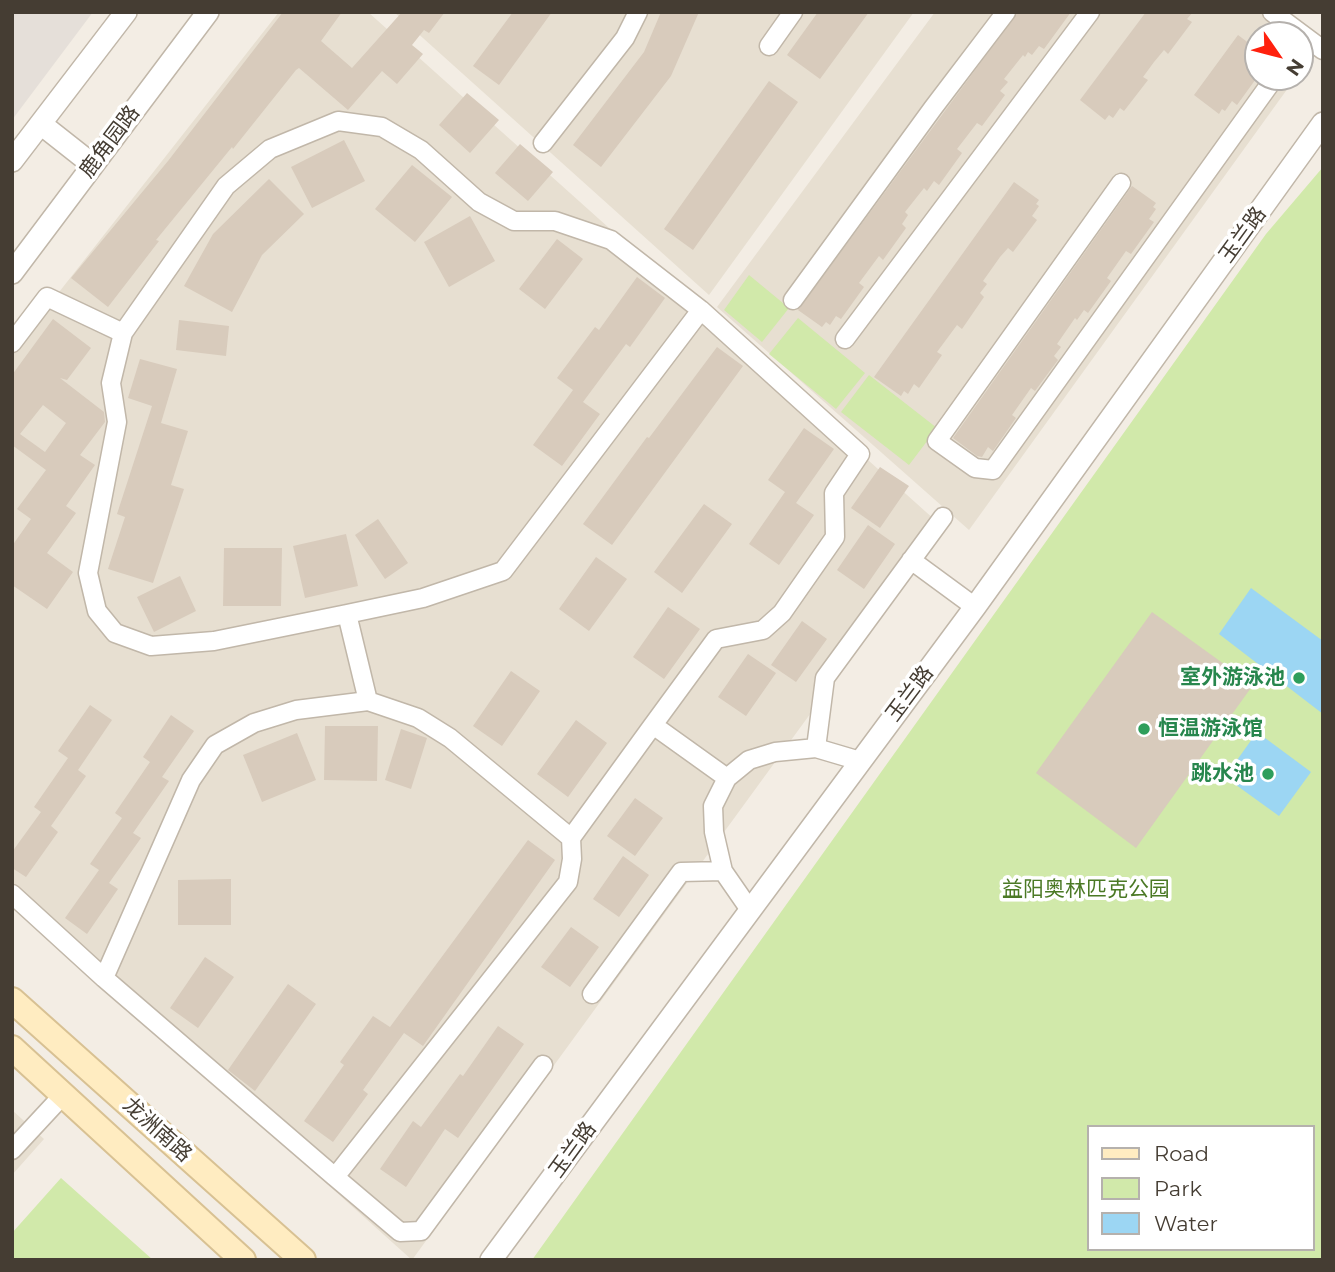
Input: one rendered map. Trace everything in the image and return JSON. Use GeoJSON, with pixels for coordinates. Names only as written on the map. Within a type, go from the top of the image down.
{"type":"FeatureCollection","features":[{"type":"Feature","properties":{"kind":"main road","name":"龙洲南路"},"geometry":{"type":"LineString","coordinates":[[12,1000],[303,1260]]}},
{"type":"Feature","properties":{"kind":"main road","name":"龙洲南路"},"geometry":{"type":"LineString","coordinates":[[12,1048],[243,1260]]}},
{"type":"Feature","properties":{"kind":"street"},"geometry":{"type":"LineString","coordinates":[[12,161],[126,12]]}},
{"type":"Feature","properties":{"kind":"street","name":"鹿角园路"},"geometry":{"type":"LineString","coordinates":[[12,273],[208,12]]}},
{"type":"Feature","properties":{"kind":"street"},"geometry":{"type":"LineString","coordinates":[[543,143],[625,38],[638,12]]}},
{"type":"Feature","properties":{"kind":"street"},"geometry":{"type":"LineString","coordinates":[[769,46],[793,12]]}},
{"type":"Feature","properties":{"kind":"street"},"geometry":{"type":"LineString","coordinates":[[793,300],[1006,12]]}},
{"type":"Feature","properties":{"kind":"street"},"geometry":{"type":"LineString","coordinates":[[845,339],[1090,12]]}},
{"type":"Feature","properties":{"kind":"street"},"geometry":{"type":"LineString","coordinates":[[1121,183],[937,441],[975,468],[993,470],[1265,91]]}},
{"type":"Feature","properties":{"kind":"street"},"geometry":{"type":"LineString","coordinates":[[335,1177],[568,882],[572,859],[571,838],[716,639],[763,631],[782,613],[835,537],[834,493],[860,454],[701,310],[611,240],[555,221],[514,220],[479,202],[421,150],[382,127],[338,121],[270,149],[226,186],[123,333],[111,383],[117,422],[88,573],[97,611],[115,634],[151,646],[214,641],[423,598],[503,571],[701,310]]}},
{"type":"Feature","properties":{"kind":"street","name":"玉兰路"},"geometry":{"type":"LineString","coordinates":[[491,1260],[975,607],[1323,123]]}},
{"type":"Feature","properties":{"kind":"street"},"geometry":{"type":"LineString","coordinates":[[41,124],[93,165]]}},
{"type":"Feature","properties":{"kind":"street"},"geometry":{"type":"LineString","coordinates":[[12,343],[47,297],[123,333]]}},
{"type":"Feature","properties":{"kind":"street"},"geometry":{"type":"LineString","coordinates":[[816,748],[825,678],[943,517]]}},
{"type":"Feature","properties":{"kind":"street"},"geometry":{"type":"LineString","coordinates":[[911,560],[975,607]]}},
{"type":"Feature","properties":{"kind":"street"},"geometry":{"type":"LineString","coordinates":[[347,614],[368,701]]}},
{"type":"Feature","properties":{"kind":"street"},"geometry":{"type":"LineString","coordinates":[[104,978],[191,780],[215,745],[254,723],[296,710],[368,701],[418,718],[450,738],[571,838]]}},
{"type":"Feature","properties":{"kind":"street"},"geometry":{"type":"LineString","coordinates":[[653,725],[727,778]]}},
{"type":"Feature","properties":{"kind":"street"},"geometry":{"type":"LineString","coordinates":[[750,910],[723,871],[714,832],[713,806],[727,778],[749,760],[775,752],[816,748],[860,761]]}},
{"type":"Feature","properties":{"kind":"street"},"geometry":{"type":"LineString","coordinates":[[592,994],[681,873],[723,871]]}},
{"type":"Feature","properties":{"kind":"street"},"geometry":{"type":"LineString","coordinates":[[12,894],[104,978],[400,1232],[421,1231],[543,1065]]}},
{"type":"Feature","properties":{"kind":"street"},"geometry":{"type":"LineString","coordinates":[[12,1150],[64,1094]]}},
{"type":"Feature","properties":{"kind":"shaded area"},"geometry":{"type":"Polygon","coordinates":[[[12,12],[93,12],[12,120],[12,12]]]}},
{"type":"Feature","properties":{"kind":"shaded area"},"geometry":{"type":"Polygon","coordinates":[[[279,12],[368,12],[945,529],[412,1260],[12,902],[12,352],[279,12]]]}},
{"type":"Feature","properties":{"kind":"shaded area"},"geometry":{"type":"Polygon","coordinates":[[[394,12],[914,12],[709,295],[394,12]]]}},
{"type":"Feature","properties":{"kind":"shaded area"},"geometry":{"type":"Polygon","coordinates":[[[935,12],[1286,12],[1298,21],[1244,21],[1244,91],[1286,91],[969,530],[717,307],[935,12]]]}},
{"type":"Feature","properties":{"kind":"shaded area"},"geometry":{"type":"Polygon","coordinates":[[[1314,34],[1322,40],[1314,51],[1314,34]]]}},
{"type":"Feature","properties":{"kind":"shaded area"},"geometry":{"type":"Polygon","coordinates":[[[12,1110],[44,1139],[12,1175],[12,1110]]]}},
{"type":"Feature","properties":{"kind":"green space","name":"益阳奥林匹克公园"},"geometry":{"type":"Polygon","coordinates":[[[1323,167],[1323,1260],[532,1260],[1266,234],[1323,167]]]}},
{"type":"Feature","properties":{"kind":"green space"},"geometry":{"type":"Polygon","coordinates":[[[749,275],[789,308],[762,342],[724,310],[749,275]]]}},
{"type":"Feature","properties":{"kind":"green space"},"geometry":{"type":"Polygon","coordinates":[[[798,318],[865,373],[836,409],[769,354],[798,318]]]}},
{"type":"Feature","properties":{"kind":"green space"},"geometry":{"type":"Polygon","coordinates":[[[869,375],[937,428],[909,465],[841,412],[869,375]]]}},
{"type":"Feature","properties":{"kind":"green space"},"geometry":{"type":"Polygon","coordinates":[[[61,1178],[153,1260],[12,1260],[12,1233],[61,1178]]]}},
{"type":"Feature","properties":{"kind":"water","name":"室外游泳池"},"geometry":{"type":"Polygon","coordinates":[[[1251,588],[1323,641],[1323,714],[1219,634],[1251,588]]]}},
{"type":"Feature","properties":{"kind":"water","name":"跳水池"},"geometry":{"type":"Polygon","coordinates":[[[1257,732],[1311,772],[1279,816],[1225,777],[1257,732]]]}},
{"type":"Feature","properties":{"kind":"building"},"geometry":{"type":"Polygon","coordinates":[[[283,12],[342,12],[321,41],[352,68],[402,12],[445,12],[429,33],[424,30],[412,45],[423,54],[397,84],[382,71],[348,110],[299,68],[296,70],[156,240],[159,241],[108,307],[71,278],[168,161],[283,12]]]}},
{"type":"Feature","properties":{"kind":"building"},"geometry":{"type":"Polygon","coordinates":[[[513,12],[552,12],[499,85],[473,66],[513,12]]]}},
{"type":"Feature","properties":{"kind":"building"},"geometry":{"type":"Polygon","coordinates":[[[661,12],[699,12],[671,76],[601,167],[573,145],[644,52],[661,12]]]}},
{"type":"Feature","properties":{"kind":"building"},"geometry":{"type":"Polygon","coordinates":[[[818,12],[869,12],[820,79],[787,55],[818,12]]]}},
{"type":"Feature","properties":{"kind":"building"},"geometry":{"type":"Polygon","coordinates":[[[1018,12],[1071,12],[1044,49],[1039,46],[1032,55],[1028,52],[1025,57],[1023,55],[1004,79],[1008,82],[1000,91],[1005,95],[982,126],[977,123],[957,149],[962,153],[939,185],[934,181],[927,191],[924,188],[905,212],[908,215],[902,224],[906,228],[883,260],[879,256],[859,283],[864,287],[841,319],[836,316],[830,325],[826,322],[822,327],[798,310],[1018,12]]]}},
{"type":"Feature","properties":{"kind":"building"},"geometry":{"type":"Polygon","coordinates":[[[1146,12],[1193,12],[1187,19],[1192,22],[1168,54],[1164,50],[1154,62],[1143,77],[1148,80],[1124,111],[1120,108],[1113,118],[1109,115],[1105,120],[1080,100],[1146,12]]]}},
{"type":"Feature","properties":{"kind":"building"},"geometry":{"type":"Polygon","coordinates":[[[1238,35],[1244,40],[1244,91],[1247,91],[1237,105],[1232,101],[1225,111],[1222,109],[1219,114],[1194,95],[1238,35]]]}},
{"type":"Feature","properties":{"kind":"building"},"geometry":{"type":"Polygon","coordinates":[[[769,81],[798,102],[693,250],[664,229],[769,81]]]}},
{"type":"Feature","properties":{"kind":"building"},"geometry":{"type":"Polygon","coordinates":[[[467,93],[499,120],[470,153],[439,125],[467,93]]]}},
{"type":"Feature","properties":{"kind":"building"},"geometry":{"type":"Polygon","coordinates":[[[344,140],[365,181],[312,208],[291,167],[344,140]]]}},
{"type":"Feature","properties":{"kind":"building"},"geometry":{"type":"Polygon","coordinates":[[[520,144],[553,172],[528,201],[495,173],[520,144]]]}},
{"type":"Feature","properties":{"kind":"building"},"geometry":{"type":"Polygon","coordinates":[[[412,165],[452,197],[415,242],[375,209],[412,165]]]}},
{"type":"Feature","properties":{"kind":"building"},"geometry":{"type":"Polygon","coordinates":[[[269,179],[304,214],[262,255],[232,312],[184,286],[213,234],[269,179]]]}},
{"type":"Feature","properties":{"kind":"building"},"geometry":{"type":"Polygon","coordinates":[[[1014,182],[1039,200],[1036,204],[1039,206],[1032,216],[1037,220],[1013,252],[1008,248],[983,281],[987,284],[980,293],[984,297],[962,329],[957,325],[937,352],[942,355],[919,388],[914,384],[908,394],[904,391],[901,396],[874,377],[1014,182]]]}},
{"type":"Feature","properties":{"kind":"building"},"geometry":{"type":"Polygon","coordinates":[[[1132,186],[1156,203],[1153,207],[1156,209],[1149,219],[1154,222],[1131,254],[1126,251],[1107,278],[1111,281],[1088,313],[1084,310],[1077,320],[1075,318],[1057,344],[1061,347],[1054,356],[1058,360],[1035,391],[1031,388],[1012,415],[1016,418],[993,451],[988,447],[982,457],[977,456],[953,438],[1132,186]]]}},
{"type":"Feature","properties":{"kind":"building"},"geometry":{"type":"Polygon","coordinates":[[[470,216],[495,261],[449,287],[424,242],[470,216]]]}},
{"type":"Feature","properties":{"kind":"building"},"geometry":{"type":"Polygon","coordinates":[[[557,239],[583,259],[545,309],[519,289],[557,239]]]}},
{"type":"Feature","properties":{"kind":"building"},"geometry":{"type":"Polygon","coordinates":[[[637,277],[665,298],[630,347],[626,344],[583,402],[600,414],[562,466],[533,445],[573,390],[557,378],[595,327],[599,330],[637,277]]]}},
{"type":"Feature","properties":{"kind":"building"},"geometry":{"type":"Polygon","coordinates":[[[53,319],[91,348],[67,380],[60,378],[104,412],[105,422],[80,455],[95,465],[66,506],[76,513],[47,553],[73,572],[47,609],[12,585],[12,546],[31,519],[17,509],[46,470],[12,445],[12,375],[53,319]],[[43,405],[20,434],[45,452],[66,423],[43,405]]]}},
{"type":"Feature","properties":{"kind":"building"},"geometry":{"type":"Polygon","coordinates":[[[179,320],[229,326],[226,356],[176,350],[179,320]]]}},
{"type":"Feature","properties":{"kind":"building"},"geometry":{"type":"Polygon","coordinates":[[[717,347],[743,366],[612,545],[583,524],[717,347]]]}},
{"type":"Feature","properties":{"kind":"building"},"geometry":{"type":"Polygon","coordinates":[[[140,359],[177,369],[161,423],[188,431],[171,485],[184,489],[153,583],[108,569],[125,517],[117,514],[152,406],[128,398],[140,359]]]}},
{"type":"Feature","properties":{"kind":"building"},"geometry":{"type":"Polygon","coordinates":[[[804,428],[834,449],[796,503],[814,515],[779,565],[749,544],[785,492],[768,480],[804,428]]]}},
{"type":"Feature","properties":{"kind":"building"},"geometry":{"type":"Polygon","coordinates":[[[880,467],[909,486],[880,528],[851,508],[880,467]]]}},
{"type":"Feature","properties":{"kind":"building"},"geometry":{"type":"Polygon","coordinates":[[[704,504],[732,524],[682,593],[654,572],[704,504]]]}},
{"type":"Feature","properties":{"kind":"building"},"geometry":{"type":"Polygon","coordinates":[[[378,519],[408,563],[385,579],[355,535],[378,519]]]}},
{"type":"Feature","properties":{"kind":"building"},"geometry":{"type":"Polygon","coordinates":[[[868,525],[895,544],[864,589],[837,570],[868,525]]]}},
{"type":"Feature","properties":{"kind":"building"},"geometry":{"type":"Polygon","coordinates":[[[346,534],[358,586],[305,598],[293,546],[346,534]]]}},
{"type":"Feature","properties":{"kind":"building"},"geometry":{"type":"Polygon","coordinates":[[[224,548],[282,548],[281,606],[223,606],[224,548]]]}},
{"type":"Feature","properties":{"kind":"building"},"geometry":{"type":"Polygon","coordinates":[[[596,557],[627,579],[589,631],[559,609],[596,557]]]}},
{"type":"Feature","properties":{"kind":"building"},"geometry":{"type":"Polygon","coordinates":[[[180,576],[196,611],[154,632],[137,597],[180,576]]]}},
{"type":"Feature","properties":{"kind":"building"},"geometry":{"type":"Polygon","coordinates":[[[668,607],[700,629],[664,679],[633,657],[668,607]]]}},
{"type":"Feature","properties":{"kind":"building","name":"恒温游泳馆"},"geometry":{"type":"Polygon","coordinates":[[[1152,612],[1253,685],[1136,848],[1036,773],[1152,612]]]}},
{"type":"Feature","properties":{"kind":"building"},"geometry":{"type":"Polygon","coordinates":[[[802,621],[827,639],[796,682],[771,665],[802,621]]]}},
{"type":"Feature","properties":{"kind":"building"},"geometry":{"type":"Polygon","coordinates":[[[748,654],[776,673],[746,716],[718,697],[748,654]]]}},
{"type":"Feature","properties":{"kind":"building"},"geometry":{"type":"Polygon","coordinates":[[[511,671],[540,691],[502,746],[473,726],[511,671]]]}},
{"type":"Feature","properties":{"kind":"building"},"geometry":{"type":"Polygon","coordinates":[[[90,705],[112,720],[78,770],[86,776],[51,826],[58,832],[26,877],[12,868],[12,852],[41,812],[34,807],[68,758],[58,751],[90,705]]]}},
{"type":"Feature","properties":{"kind":"building"},"geometry":{"type":"Polygon","coordinates":[[[171,715],[194,731],[162,777],[169,781],[133,833],[141,838],[109,883],[118,889],[87,934],[65,918],[99,870],[90,864],[122,818],[115,813],[150,762],[143,757],[171,715]]]}},
{"type":"Feature","properties":{"kind":"building"},"geometry":{"type":"Polygon","coordinates":[[[576,720],[607,743],[568,797],[537,774],[576,720]]]}},
{"type":"Feature","properties":{"kind":"building"},"geometry":{"type":"Polygon","coordinates":[[[325,726],[378,726],[377,781],[324,780],[325,726]]]}},
{"type":"Feature","properties":{"kind":"building"},"geometry":{"type":"Polygon","coordinates":[[[401,729],[427,738],[411,789],[385,780],[401,729]]]}},
{"type":"Feature","properties":{"kind":"building"},"geometry":{"type":"Polygon","coordinates":[[[297,733],[316,780],[262,802],[243,755],[297,733]]]}},
{"type":"Feature","properties":{"kind":"building"},"geometry":{"type":"Polygon","coordinates":[[[635,798],[663,818],[635,856],[607,836],[635,798]]]}},
{"type":"Feature","properties":{"kind":"building"},"geometry":{"type":"Polygon","coordinates":[[[528,840],[555,860],[423,1046],[404,1033],[363,1090],[368,1094],[333,1142],[304,1121],[344,1065],[340,1062],[373,1016],[390,1027],[528,840]]]}},
{"type":"Feature","properties":{"kind":"building"},"geometry":{"type":"Polygon","coordinates":[[[623,856],[649,875],[619,917],[593,899],[623,856]]]}},
{"type":"Feature","properties":{"kind":"building"},"geometry":{"type":"Polygon","coordinates":[[[231,879],[231,925],[178,925],[178,880],[231,879]]]}},
{"type":"Feature","properties":{"kind":"building"},"geometry":{"type":"Polygon","coordinates":[[[571,927],[599,947],[570,987],[541,967],[571,927]]]}},
{"type":"Feature","properties":{"kind":"building"},"geometry":{"type":"Polygon","coordinates":[[[205,957],[234,977],[198,1028],[170,1008],[205,957]]]}},
{"type":"Feature","properties":{"kind":"building"},"geometry":{"type":"Polygon","coordinates":[[[288,984],[316,1004],[255,1091],[228,1070],[288,984]]]}},
{"type":"Feature","properties":{"kind":"building"},"geometry":{"type":"Polygon","coordinates":[[[498,1026],[524,1044],[458,1138],[445,1129],[406,1187],[380,1169],[413,1121],[421,1127],[460,1074],[463,1076],[498,1026]]]}},
{"type":"Feature","properties":{"kind":"place","name":"室外游泳池"},"geometry":{"type":"Point","coordinates":[1299,678]}},
{"type":"Feature","properties":{"kind":"place","name":"恒温游泳馆"},"geometry":{"type":"Point","coordinates":[1144,729]}},
{"type":"Feature","properties":{"kind":"place","name":"跳水池"},"geometry":{"type":"Point","coordinates":[1268,774]}}]}
